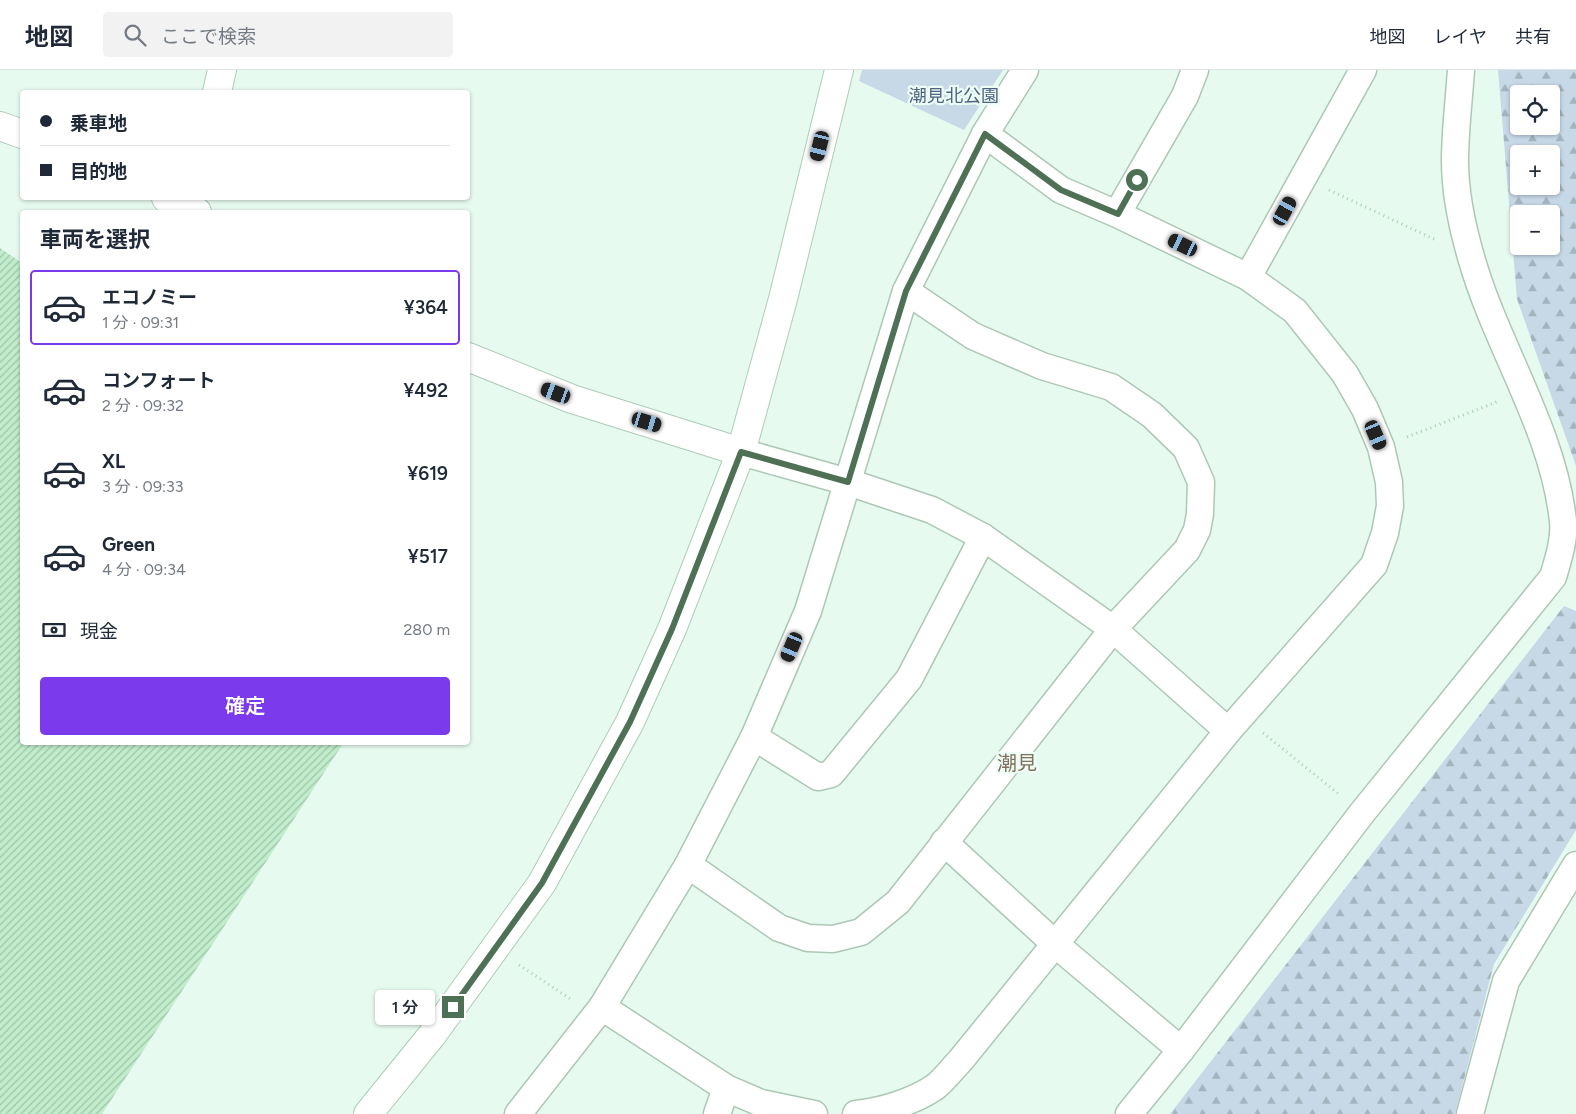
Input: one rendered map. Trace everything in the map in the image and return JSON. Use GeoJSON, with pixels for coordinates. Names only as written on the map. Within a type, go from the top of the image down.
{"type":"FeatureCollection","features":[{"type":"Feature","properties":{"kind":"street"},"geometry":{"type":"LineString","coordinates":[[217,90],[222,70]]}},
{"type":"Feature","properties":{"kind":"street"},"geometry":{"type":"LineString","coordinates":[[368,1114],[432,1036],[542,883],[630,722],[672,629],[741,452],[783,298],[839,70]]}},
{"type":"Feature","properties":{"kind":"street"},"geometry":{"type":"LineString","coordinates":[[518,1114],[602,1006],[688,865],[754,736],[808,612],[906,291],[985,134],[1025,70]]}},
{"type":"Feature","properties":{"kind":"street"},"geometry":{"type":"LineString","coordinates":[[1118,214],[1184,96],[1195,70]]}},
{"type":"Feature","properties":{"kind":"street"},"geometry":{"type":"LineString","coordinates":[[1248,276],[1363,70]]}},
{"type":"Feature","properties":{"kind":"street"},"geometry":{"type":"LineString","coordinates":[[1129,1114],[1181,1050],[1362,813],[1554,577],[1564,523],[1555,477],[1540,432],[1488,310],[1471,257],[1458,200],[1455,160],[1461,70]]}},
{"type":"Feature","properties":{"kind":"street"},"geometry":{"type":"LineString","coordinates":[[0,126],[20,133]]}},
{"type":"Feature","properties":{"kind":"street"},"geometry":{"type":"LineString","coordinates":[[856,1114],[873,1112],[912,1099],[936,1087],[960,1061],[1054,943],[1235,724],[1374,565],[1385,533],[1390,506],[1389,482],[1381,448],[1365,409],[1345,374],[1295,311],[1248,276],[1118,214],[1061,190],[985,134]]}},
{"type":"Feature","properties":{"kind":"street"},"geometry":{"type":"LineString","coordinates":[[688,865],[779,928],[808,938],[833,939],[861,932],[898,902],[1113,629],[1188,550],[1197,530],[1200,514],[1201,482],[1186,448],[1152,415],[1111,386],[1042,366],[973,336],[906,291]]}},
{"type":"Feature","properties":{"kind":"street"},"geometry":{"type":"LineString","coordinates":[[470,358],[572,399],[741,452],[848,482],[932,510],[983,537],[1113,629],[1235,724]]}},
{"type":"Feature","properties":{"kind":"street"},"geometry":{"type":"LineString","coordinates":[[754,736],[818,777],[831,774],[910,679],[983,537]]}},
{"type":"Feature","properties":{"kind":"street"},"geometry":{"type":"LineString","coordinates":[[944,842],[1054,943],[1181,1050]]}},
{"type":"Feature","properties":{"kind":"street"},"geometry":{"type":"LineString","coordinates":[[1470,1114],[1506,981],[1576,865]]}},
{"type":"Feature","properties":{"kind":"street"},"geometry":{"type":"LineString","coordinates":[[602,1006],[726,1088],[761,1103],[814,1114]]}},
{"type":"Feature","properties":{"kind":"street"},"geometry":{"type":"LineString","coordinates":[[717,1114],[726,1088]]}},
{"type":"Feature","properties":{"kind":"path"},"geometry":{"type":"LineString","coordinates":[[1303,178],[1471,257]]}},
{"type":"Feature","properties":{"kind":"path"},"geometry":{"type":"LineString","coordinates":[[1381,448],[1523,391]]}},
{"type":"Feature","properties":{"kind":"path"},"geometry":{"type":"LineString","coordinates":[[1235,724],[1362,813]]}},
{"type":"Feature","properties":{"kind":"path"},"geometry":{"type":"LineString","coordinates":[[495,949],[575,1002],[602,1006]]}},
{"type":"Feature","properties":{"kind":"green space","name":"潮見北公園"},"geometry":{"type":"Polygon","coordinates":[[[862,70],[1003,70],[964,130],[859,81],[862,70]]]}},
{"type":"Feature","properties":{"kind":"green space"},"geometry":{"type":"Polygon","coordinates":[[[1498,70],[1576,70],[1576,466],[1517,299],[1513,255],[1560,255],[1560,205],[1510,205],[1510,215],[1498,70]]]}},
{"type":"Feature","properties":{"kind":"green space"},"geometry":{"type":"Polygon","coordinates":[[[1564,606],[1576,611],[1576,830],[1494,964],[1455,1114],[1170,1114],[1564,606]]]}},
{"type":"Feature","properties":{"kind":"building"},"geometry":{"type":"Polygon","coordinates":[[[0,248],[20,262],[20,745],[342,745],[102,1114],[0,1114],[0,248]]]}},
{"type":"Feature","properties":{"kind":"district","name":"潮見"},"geometry":{"type":"Point","coordinates":[1017,763]}},
{"type":"Feature","properties":{"kind":"route"},"geometry":{"type":"LineString","coordinates":[[453,1007],[542,883],[630,722],[672,629],[741,452],[848,482],[906,291],[985,134],[1061,190],[1118,214],[1137,180]]}}]}
